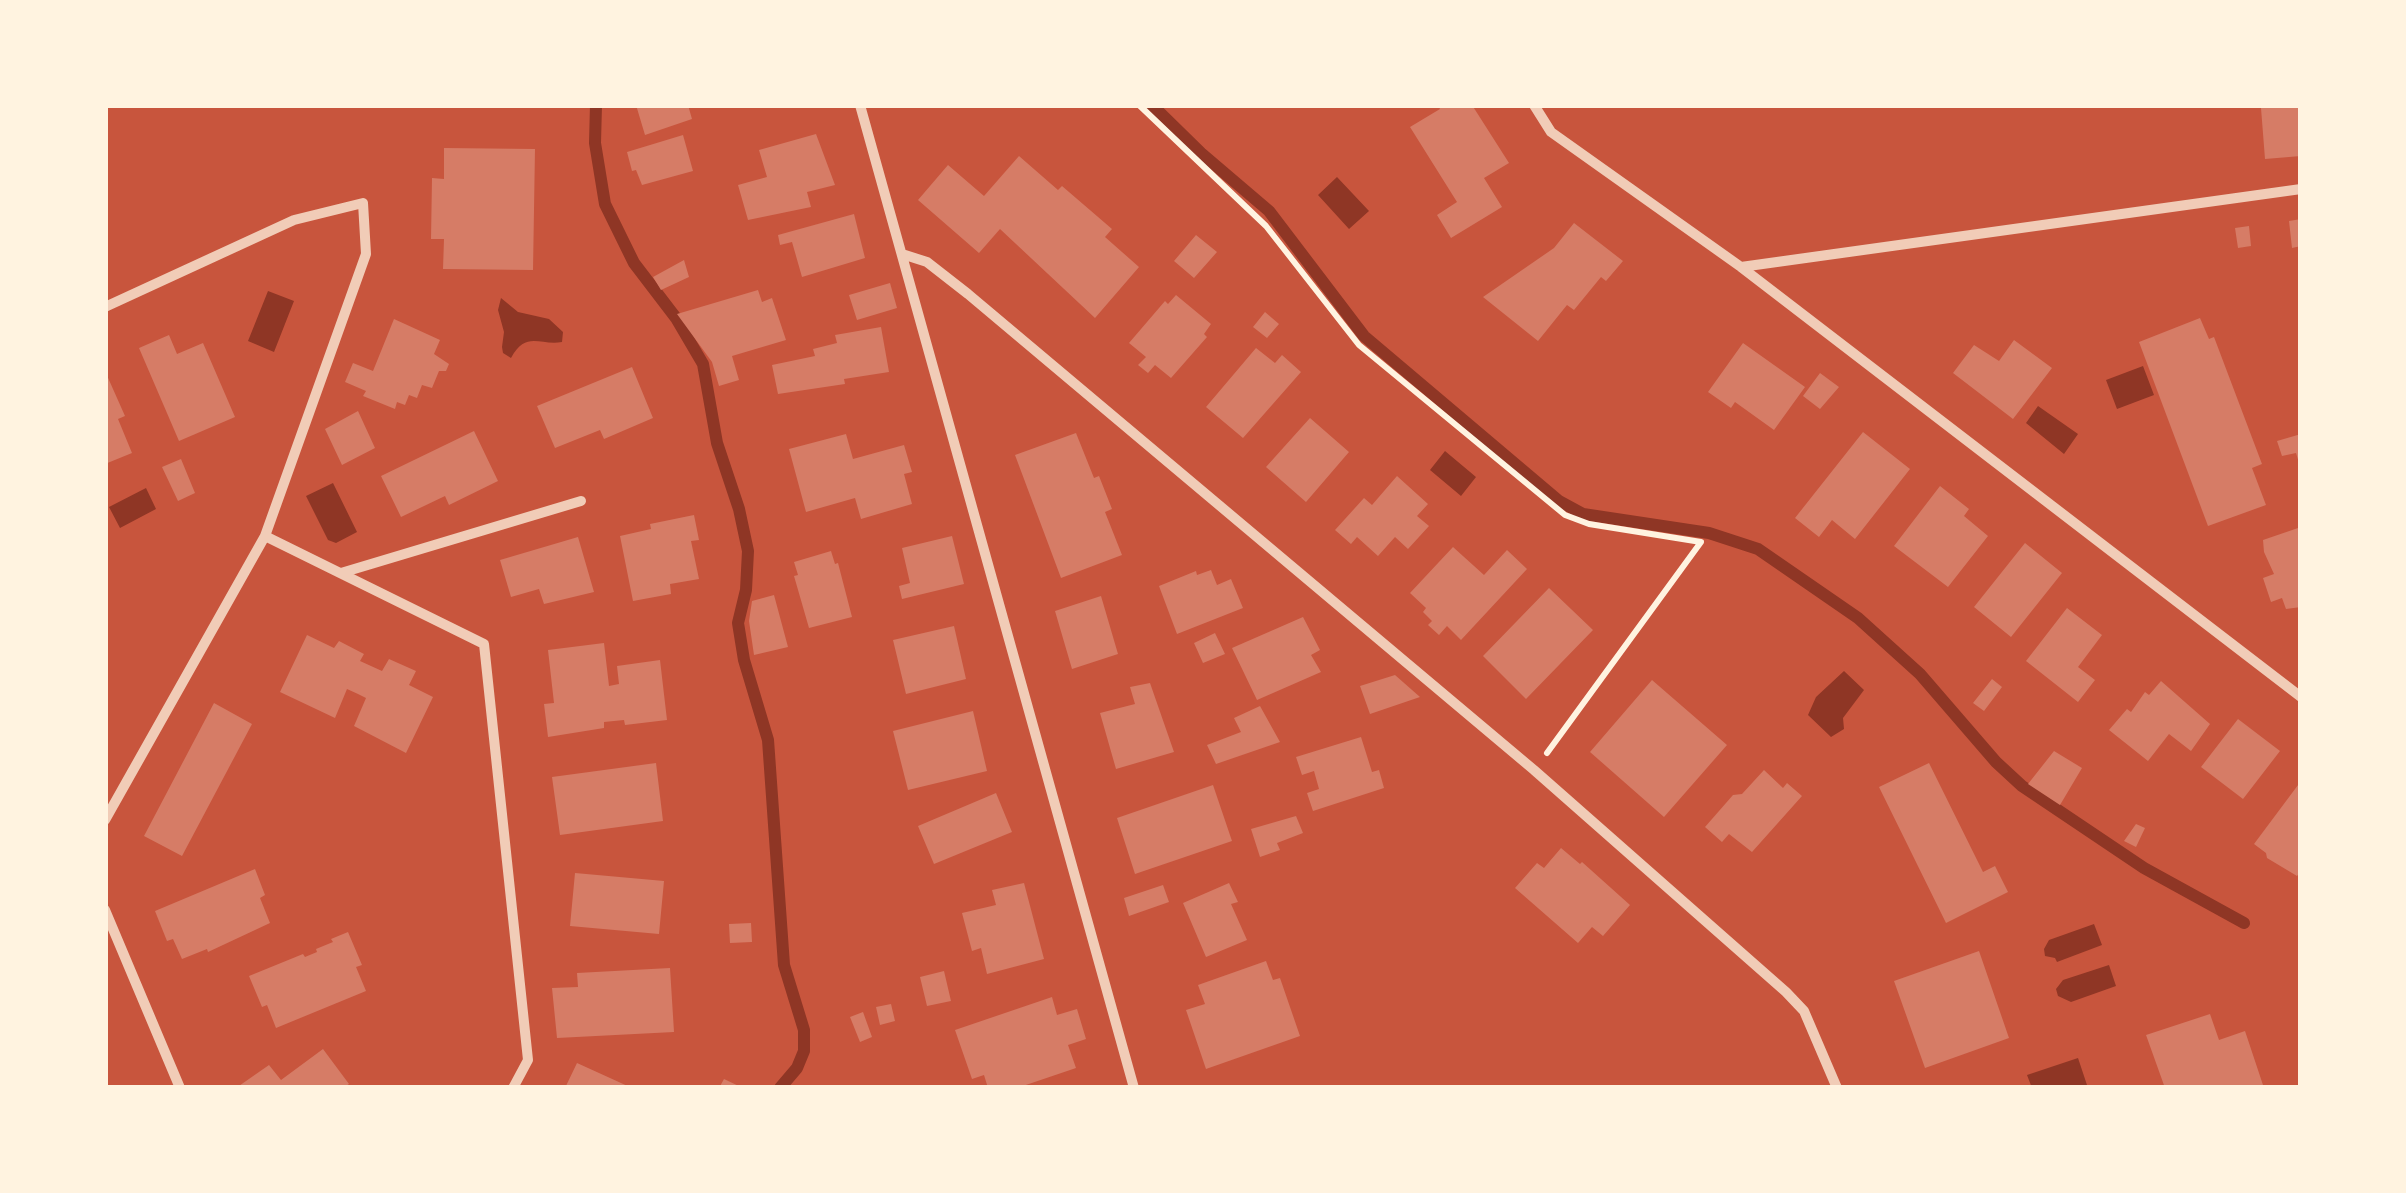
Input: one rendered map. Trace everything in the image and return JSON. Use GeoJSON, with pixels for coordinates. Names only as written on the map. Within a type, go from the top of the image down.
{"type":"FeatureCollection","features":[{"type":"Feature","properties":{"kind":"street"},"geometry":{"type":"LineString","coordinates":[[860,105],[1134,1088]]}},
{"type":"Feature","properties":{"kind":"street"},"geometry":{"type":"LineString","coordinates":[[1534,105],[1551,132],[1741,267],[2301,696]]}},
{"type":"Feature","properties":{"kind":"street"},"geometry":{"type":"LineString","coordinates":[[1741,267],[2301,189]]}},
{"type":"Feature","properties":{"kind":"street"},"geometry":{"type":"LineString","coordinates":[[105,307],[294,220],[363,202],[366,254],[265,536],[105,820]]}},
{"type":"Feature","properties":{"kind":"street"},"geometry":{"type":"LineString","coordinates":[[902,254],[927,262],[968,294],[1534,770],[1786,992],[1811,1024],[1837,1088]]}},
{"type":"Feature","properties":{"kind":"street"},"geometry":{"type":"LineString","coordinates":[[340,573],[581,501]]}},
{"type":"Feature","properties":{"kind":"street"},"geometry":{"type":"LineString","coordinates":[[265,536],[484,644],[528,1060],[513,1088]]}},
{"type":"Feature","properties":{"kind":"street"},"geometry":{"type":"LineString","coordinates":[[105,910],[180,1088]]}},
{"type":"Feature","properties":{"kind":"path"},"geometry":{"type":"LineString","coordinates":[[1138,105],[1266,226],[1360,345],[1565,515],[1589,524],[1701,542],[1534,770]]}},
{"type":"Feature","properties":{"kind":"shaded area"},"geometry":{"type":"Polygon","coordinates":[[[1337,177],[1369,211],[1349,229],[1318,195],[1337,177]]]}},
{"type":"Feature","properties":{"kind":"shaded area"},"geometry":{"type":"Polygon","coordinates":[[[268,291],[294,301],[274,352],[248,341],[268,291]]]}},
{"type":"Feature","properties":{"kind":"shaded area"},"geometry":{"type":"Polygon","coordinates":[[[501,298],[518,312],[549,319],[563,332],[562,342],[528,342],[511,358],[503,353],[504,332],[498,310],[501,298]]]}},
{"type":"Feature","properties":{"kind":"shaded area"},"geometry":{"type":"Polygon","coordinates":[[[2143,366],[2154,395],[2117,409],[2106,380],[2143,366]]]}},
{"type":"Feature","properties":{"kind":"shaded area"},"geometry":{"type":"Polygon","coordinates":[[[2038,406],[2078,434],[2064,454],[2026,423],[2038,406]]]}},
{"type":"Feature","properties":{"kind":"shaded area"},"geometry":{"type":"Polygon","coordinates":[[[1445,451],[1476,477],[1461,496],[1430,470],[1445,451]]]}},
{"type":"Feature","properties":{"kind":"shaded area"},"geometry":{"type":"Polygon","coordinates":[[[333,483],[357,532],[336,543],[328,540],[306,496],[333,483]]]}},
{"type":"Feature","properties":{"kind":"shaded area"},"geometry":{"type":"Polygon","coordinates":[[[146,488],[156,509],[120,528],[109,507],[146,488]]]}},
{"type":"Feature","properties":{"kind":"shaded area"},"geometry":{"type":"Polygon","coordinates":[[[1844,671],[1864,690],[1843,718],[1844,729],[1831,737],[1808,715],[1816,697],[1844,671]]]}},
{"type":"Feature","properties":{"kind":"shaded area"},"geometry":{"type":"Polygon","coordinates":[[[2094,924],[2102,945],[2057,962],[2045,956],[2049,940],[2094,924]]]}},
{"type":"Feature","properties":{"kind":"shaded area"},"geometry":{"type":"Polygon","coordinates":[[[2109,965],[2116,986],[2071,1002],[2058,996],[2056,989],[2063,980],[2109,965]]]}},
{"type":"Feature","properties":{"kind":"shaded area"},"geometry":{"type":"Polygon","coordinates":[[[2078,1058],[2088,1088],[2032,1088],[2027,1075],[2078,1058]]]}},
{"type":"Feature","properties":{"kind":"building"},"geometry":{"type":"Polygon","coordinates":[[[636,105],[688,105],[692,119],[645,135],[636,105]]]}},
{"type":"Feature","properties":{"kind":"building"},"geometry":{"type":"Polygon","coordinates":[[[1438,105],[1472,105],[1509,163],[1484,178],[1502,207],[1451,238],[1437,215],[1457,202],[1410,127],[1440,109],[1438,105]]]}},
{"type":"Feature","properties":{"kind":"building"},"geometry":{"type":"Polygon","coordinates":[[[2301,105],[2301,156],[2265,159],[2261,108],[2301,105]]]}},
{"type":"Feature","properties":{"kind":"building"},"geometry":{"type":"Polygon","coordinates":[[[816,134],[835,185],[807,192],[811,207],[748,220],[738,185],[767,177],[759,150],[816,134]]]}},
{"type":"Feature","properties":{"kind":"building"},"geometry":{"type":"Polygon","coordinates":[[[683,135],[693,171],[642,185],[636,170],[632,171],[627,152],[683,135]]]}},
{"type":"Feature","properties":{"kind":"building"},"geometry":{"type":"Polygon","coordinates":[[[444,148],[535,149],[533,270],[443,269],[444,239],[431,239],[432,178],[444,179],[444,148]]]}},
{"type":"Feature","properties":{"kind":"building"},"geometry":{"type":"Polygon","coordinates":[[[1019,156],[1112,229],[1105,237],[1139,267],[1095,318],[1000,229],[979,253],[918,200],[948,165],[984,196],[1019,156]]]}},
{"type":"Feature","properties":{"kind":"building"},"geometry":{"type":"Polygon","coordinates":[[[854,214],[865,258],[802,277],[792,242],[780,245],[778,235],[854,214]]]}},
{"type":"Feature","properties":{"kind":"building"},"geometry":{"type":"Polygon","coordinates":[[[2301,219],[2301,246],[2292,248],[2289,221],[2301,219]]]}},
{"type":"Feature","properties":{"kind":"building"},"geometry":{"type":"Polygon","coordinates":[[[1574,223],[1623,261],[1606,281],[1601,277],[1574,310],[1567,305],[1538,341],[1483,297],[1554,248],[1574,223]]]}},
{"type":"Feature","properties":{"kind":"building"},"geometry":{"type":"Polygon","coordinates":[[[2249,226],[2251,246],[2238,248],[2235,228],[2249,226]]]}},
{"type":"Feature","properties":{"kind":"building"},"geometry":{"type":"Polygon","coordinates":[[[1196,235],[1217,252],[1194,278],[1174,261],[1196,235]]]}},
{"type":"Feature","properties":{"kind":"building"},"geometry":{"type":"Polygon","coordinates":[[[684,260],[689,277],[661,290],[653,277],[684,260]]]}},
{"type":"Feature","properties":{"kind":"building"},"geometry":{"type":"Polygon","coordinates":[[[890,283],[897,308],[857,320],[849,295],[890,283]]]}},
{"type":"Feature","properties":{"kind":"building"},"geometry":{"type":"Polygon","coordinates":[[[758,290],[762,302],[772,298],[786,340],[732,356],[739,380],[719,386],[712,362],[677,314],[758,290]]]}},
{"type":"Feature","properties":{"kind":"building"},"geometry":{"type":"Polygon","coordinates":[[[1176,295],[1211,324],[1204,334],[1207,337],[1171,378],[1155,365],[1148,373],[1138,365],[1146,357],[1129,343],[1165,301],[1168,304],[1176,295]]]}},
{"type":"Feature","properties":{"kind":"building"},"geometry":{"type":"Polygon","coordinates":[[[1265,312],[1279,324],[1267,338],[1253,327],[1265,312]]]}},
{"type":"Feature","properties":{"kind":"building"},"geometry":{"type":"Polygon","coordinates":[[[2200,318],[2209,339],[2214,337],[2262,464],[2252,468],[2266,505],[2208,526],[2139,342],[2200,318]]]}},
{"type":"Feature","properties":{"kind":"building"},"geometry":{"type":"Polygon","coordinates":[[[394,319],[440,340],[434,354],[449,364],[446,371],[439,371],[432,388],[422,385],[417,398],[409,395],[405,405],[397,402],[395,409],[363,396],[366,391],[345,382],[353,363],[373,371],[394,319]]]}},
{"type":"Feature","properties":{"kind":"building"},"geometry":{"type":"Polygon","coordinates":[[[881,327],[889,372],[844,379],[845,384],[778,394],[772,365],[815,356],[813,349],[837,343],[835,335],[881,327]]]}},
{"type":"Feature","properties":{"kind":"building"},"geometry":{"type":"Polygon","coordinates":[[[169,335],[177,354],[203,343],[235,417],[179,441],[139,348],[169,335]]]}},
{"type":"Feature","properties":{"kind":"building"},"geometry":{"type":"Polygon","coordinates":[[[2014,340],[2052,368],[2013,419],[1953,373],[1974,345],[1999,361],[2014,340]]]}},
{"type":"Feature","properties":{"kind":"building"},"geometry":{"type":"Polygon","coordinates":[[[1743,343],[1805,387],[1774,430],[1735,402],[1731,408],[1708,392],[1743,343]]]}},
{"type":"Feature","properties":{"kind":"building"},"geometry":{"type":"Polygon","coordinates":[[[1256,348],[1275,363],[1282,355],[1301,372],[1243,438],[1206,407],[1256,348]]]}},
{"type":"Feature","properties":{"kind":"building"},"geometry":{"type":"Polygon","coordinates":[[[632,367],[653,418],[604,439],[600,430],[555,448],[537,406],[632,367]]]}},
{"type":"Feature","properties":{"kind":"building"},"geometry":{"type":"Polygon","coordinates":[[[105,371],[125,416],[118,419],[132,453],[105,464],[105,371]]]}},
{"type":"Feature","properties":{"kind":"building"},"geometry":{"type":"Polygon","coordinates":[[[1820,373],[1839,387],[1820,409],[1803,396],[1820,373]]]}},
{"type":"Feature","properties":{"kind":"building"},"geometry":{"type":"Polygon","coordinates":[[[358,411],[375,448],[342,465],[325,429],[358,411]]]}},
{"type":"Feature","properties":{"kind":"building"},"geometry":{"type":"Polygon","coordinates":[[[1310,418],[1349,452],[1306,502],[1266,467],[1310,418]]]}},
{"type":"Feature","properties":{"kind":"building"},"geometry":{"type":"Polygon","coordinates":[[[474,431],[498,481],[449,505],[445,496],[401,517],[381,476],[474,431]]]}},
{"type":"Feature","properties":{"kind":"building"},"geometry":{"type":"Polygon","coordinates":[[[1863,432],[1910,469],[1855,539],[1832,520],[1819,537],[1795,518],[1863,432]]]}},
{"type":"Feature","properties":{"kind":"building"},"geometry":{"type":"Polygon","coordinates":[[[1076,433],[1112,509],[1105,512],[1122,555],[1061,578],[1015,455],[1076,433]]]}},
{"type":"Feature","properties":{"kind":"building"},"geometry":{"type":"Polygon","coordinates":[[[846,434],[853,459],[904,445],[912,472],[904,474],[912,504],[861,519],[855,498],[806,512],[789,449],[846,434]]]}},
{"type":"Feature","properties":{"kind":"building"},"geometry":{"type":"Polygon","coordinates":[[[2301,434],[2300,466],[2296,453],[2282,456],[2277,441],[2301,434]]]}},
{"type":"Feature","properties":{"kind":"building"},"geometry":{"type":"Polygon","coordinates":[[[181,459],[195,493],[178,501],[162,467],[181,459]]]}},
{"type":"Feature","properties":{"kind":"building"},"geometry":{"type":"Polygon","coordinates":[[[1397,476],[1428,504],[1417,516],[1429,526],[1408,549],[1395,537],[1378,556],[1357,537],[1351,544],[1335,530],[1364,498],[1372,505],[1397,476]]]}},
{"type":"Feature","properties":{"kind":"building"},"geometry":{"type":"Polygon","coordinates":[[[1940,486],[1969,509],[1964,516],[1988,536],[1948,587],[1894,546],[1940,486]]]}},
{"type":"Feature","properties":{"kind":"building"},"geometry":{"type":"Polygon","coordinates":[[[694,515],[699,540],[691,541],[699,579],[670,584],[671,594],[633,601],[620,536],[651,529],[650,524],[694,515]]]}},
{"type":"Feature","properties":{"kind":"building"},"geometry":{"type":"Polygon","coordinates":[[[2301,527],[2301,607],[2286,609],[2282,598],[2271,602],[2263,578],[2274,574],[2263,540],[2301,527]]]}},
{"type":"Feature","properties":{"kind":"building"},"geometry":{"type":"Polygon","coordinates":[[[952,536],[964,584],[902,599],[899,586],[910,583],[902,548],[952,536]]]}},
{"type":"Feature","properties":{"kind":"building"},"geometry":{"type":"Polygon","coordinates":[[[578,537],[594,592],[544,604],[539,589],[511,597],[500,560],[578,537]]]}},
{"type":"Feature","properties":{"kind":"building"},"geometry":{"type":"Polygon","coordinates":[[[2025,543],[2062,573],[2011,637],[1974,607],[2025,543]]]}},
{"type":"Feature","properties":{"kind":"building"},"geometry":{"type":"Polygon","coordinates":[[[1453,547],[1484,575],[1507,550],[1527,569],[1461,640],[1447,626],[1439,635],[1428,625],[1432,621],[1423,612],[1426,608],[1410,593],[1453,547]]]}},
{"type":"Feature","properties":{"kind":"building"},"geometry":{"type":"Polygon","coordinates":[[[831,551],[835,564],[838,563],[852,617],[809,628],[794,576],[798,575],[794,562],[831,551]]]}},
{"type":"Feature","properties":{"kind":"building"},"geometry":{"type":"Polygon","coordinates":[[[1211,570],[1217,585],[1231,579],[1243,608],[1177,634],[1159,586],[1196,571],[1197,575],[1211,570]]]}},
{"type":"Feature","properties":{"kind":"building"},"geometry":{"type":"Polygon","coordinates":[[[1549,588],[1593,630],[1526,699],[1483,656],[1549,588]]]}},
{"type":"Feature","properties":{"kind":"building"},"geometry":{"type":"Polygon","coordinates":[[[774,595],[788,647],[754,655],[749,621],[752,601],[774,595]]]}},
{"type":"Feature","properties":{"kind":"building"},"geometry":{"type":"Polygon","coordinates":[[[1101,596],[1118,654],[1072,669],[1055,611],[1101,596]]]}},
{"type":"Feature","properties":{"kind":"building"},"geometry":{"type":"Polygon","coordinates":[[[2067,608],[2102,635],[2078,667],[2095,680],[2078,702],[2026,661],[2067,608]]]}},
{"type":"Feature","properties":{"kind":"building"},"geometry":{"type":"Polygon","coordinates":[[[1303,617],[1320,650],[1311,655],[1321,672],[1257,700],[1232,648],[1303,617]]]}},
{"type":"Feature","properties":{"kind":"building"},"geometry":{"type":"Polygon","coordinates":[[[954,626],[966,679],[906,694],[893,640],[954,626]]]}},
{"type":"Feature","properties":{"kind":"building"},"geometry":{"type":"Polygon","coordinates":[[[1215,633],[1225,654],[1203,663],[1194,643],[1215,633]]]}},
{"type":"Feature","properties":{"kind":"building"},"geometry":{"type":"Polygon","coordinates":[[[307,635],[334,648],[339,641],[364,654],[360,661],[382,671],[389,659],[416,671],[409,685],[433,697],[406,753],[354,726],[366,698],[358,694],[347,689],[335,718],[280,692],[307,635]]]}},
{"type":"Feature","properties":{"kind":"building"},"geometry":{"type":"Polygon","coordinates":[[[604,643],[609,686],[619,684],[617,666],[660,660],[667,720],[625,725],[624,720],[604,722],[604,728],[548,737],[544,704],[554,703],[548,650],[604,643]]]}},
{"type":"Feature","properties":{"kind":"building"},"geometry":{"type":"Polygon","coordinates":[[[1395,675],[1420,697],[1370,714],[1360,686],[1395,675]]]}},
{"type":"Feature","properties":{"kind":"building"},"geometry":{"type":"Polygon","coordinates":[[[1992,679],[2002,687],[1984,711],[1973,703],[1992,679]]]}},
{"type":"Feature","properties":{"kind":"building"},"geometry":{"type":"Polygon","coordinates":[[[1652,680],[1727,745],[1664,817],[1590,752],[1652,680]]]}},
{"type":"Feature","properties":{"kind":"building"},"geometry":{"type":"Polygon","coordinates":[[[2161,681],[2210,724],[2191,751],[2169,734],[2148,761],[2109,730],[2161,681]]]}},
{"type":"Feature","properties":{"kind":"building"},"geometry":{"type":"Polygon","coordinates":[[[1150,683],[1174,752],[1116,769],[1100,713],[1135,704],[1130,687],[1150,683]]]}},
{"type":"Feature","properties":{"kind":"building"},"geometry":{"type":"Polygon","coordinates":[[[214,703],[252,724],[182,856],[144,836],[214,703]]]}},
{"type":"Feature","properties":{"kind":"building"},"geometry":{"type":"Polygon","coordinates":[[[1260,706],[1280,742],[1216,764],[1207,745],[1241,732],[1234,718],[1260,706]]]}},
{"type":"Feature","properties":{"kind":"building"},"geometry":{"type":"Polygon","coordinates":[[[973,711],[987,771],[908,790],[893,731],[973,711]]]}},
{"type":"Feature","properties":{"kind":"building"},"geometry":{"type":"Polygon","coordinates":[[[2238,719],[2280,751],[2243,799],[2201,767],[2238,719]]]}},
{"type":"Feature","properties":{"kind":"building"},"geometry":{"type":"Polygon","coordinates":[[[1361,737],[1372,772],[1379,770],[1384,788],[1313,811],[1307,793],[1319,789],[1314,771],[1302,775],[1296,757],[1361,737]]]}},
{"type":"Feature","properties":{"kind":"building"},"geometry":{"type":"Polygon","coordinates":[[[2054,751],[2082,768],[2060,805],[2028,784],[2054,751]]]}},
{"type":"Feature","properties":{"kind":"building"},"geometry":{"type":"Polygon","coordinates":[[[656,763],[663,821],[560,835],[552,777],[656,763]]]}},
{"type":"Feature","properties":{"kind":"building"},"geometry":{"type":"Polygon","coordinates":[[[1929,763],[1983,872],[1995,866],[2008,892],[1946,923],[1879,787],[1929,763]]]}},
{"type":"Feature","properties":{"kind":"building"},"geometry":{"type":"Polygon","coordinates":[[[1764,770],[1783,788],[1787,783],[1802,796],[1752,852],[1729,834],[1722,842],[1705,827],[1733,795],[1742,794],[1764,770]]]}},
{"type":"Feature","properties":{"kind":"building"},"geometry":{"type":"Polygon","coordinates":[[[2301,781],[2301,871],[2297,876],[2267,858],[2254,844],[2301,781]]]}},
{"type":"Feature","properties":{"kind":"building"},"geometry":{"type":"Polygon","coordinates":[[[1213,785],[1232,841],[1135,874],[1117,818],[1213,785]]]}},
{"type":"Feature","properties":{"kind":"building"},"geometry":{"type":"Polygon","coordinates":[[[996,793],[1012,832],[934,864],[918,826],[996,793]]]}},
{"type":"Feature","properties":{"kind":"building"},"geometry":{"type":"Polygon","coordinates":[[[1296,816],[1303,833],[1277,843],[1280,850],[1260,857],[1251,829],[1296,816]]]}},
{"type":"Feature","properties":{"kind":"building"},"geometry":{"type":"Polygon","coordinates":[[[2136,824],[2145,828],[2136,847],[2124,841],[2136,824]]]}},
{"type":"Feature","properties":{"kind":"building"},"geometry":{"type":"Polygon","coordinates":[[[1561,848],[1630,905],[1603,936],[1592,927],[1578,943],[1515,888],[1537,863],[1544,868],[1561,848]]]}},
{"type":"Feature","properties":{"kind":"building"},"geometry":{"type":"Polygon","coordinates":[[[255,869],[270,923],[208,952],[207,949],[182,959],[173,939],[167,941],[155,911],[255,869]]]}},
{"type":"Feature","properties":{"kind":"building"},"geometry":{"type":"Polygon","coordinates":[[[575,873],[664,881],[659,934],[570,926],[575,873]]]}},
{"type":"Feature","properties":{"kind":"building"},"geometry":{"type":"Polygon","coordinates":[[[1024,883],[1044,959],[987,974],[981,948],[972,951],[962,913],[996,905],[992,890],[1024,883]]]}},
{"type":"Feature","properties":{"kind":"building"},"geometry":{"type":"Polygon","coordinates":[[[1229,883],[1238,902],[1231,904],[1247,940],[1206,957],[1183,903],[1229,883]]]}},
{"type":"Feature","properties":{"kind":"building"},"geometry":{"type":"Polygon","coordinates":[[[1163,885],[1169,902],[1129,916],[1124,898],[1163,885]]]}},
{"type":"Feature","properties":{"kind":"building"},"geometry":{"type":"Polygon","coordinates":[[[751,923],[752,942],[730,943],[729,924],[751,923]]]}},
{"type":"Feature","properties":{"kind":"building"},"geometry":{"type":"Polygon","coordinates":[[[348,932],[362,965],[356,967],[366,991],[276,1028],[249,976],[317,952],[316,949],[333,942],[331,939],[348,932]]]}},
{"type":"Feature","properties":{"kind":"building"},"geometry":{"type":"Polygon","coordinates":[[[1979,951],[2009,1038],[1925,1068],[1894,981],[1979,951]]]}},
{"type":"Feature","properties":{"kind":"building"},"geometry":{"type":"Polygon","coordinates":[[[1266,961],[1273,980],[1280,978],[1300,1036],[1206,1069],[1186,1010],[1205,1004],[1198,985],[1266,961]]]}},
{"type":"Feature","properties":{"kind":"building"},"geometry":{"type":"Polygon","coordinates":[[[670,968],[674,1032],[557,1038],[552,988],[578,987],[577,973],[670,968]]]}},
{"type":"Feature","properties":{"kind":"building"},"geometry":{"type":"Polygon","coordinates":[[[944,971],[951,1001],[927,1006],[920,977],[944,971]]]}},
{"type":"Feature","properties":{"kind":"building"},"geometry":{"type":"Polygon","coordinates":[[[1052,997],[1057,1015],[1077,1009],[1086,1039],[1068,1045],[1076,1068],[1017,1088],[988,1088],[984,1075],[972,1079],[955,1030],[1052,997]]]}},
{"type":"Feature","properties":{"kind":"building"},"geometry":{"type":"Polygon","coordinates":[[[891,1004],[895,1021],[880,1025],[876,1007],[891,1004]]]}},
{"type":"Feature","properties":{"kind":"building"},"geometry":{"type":"Polygon","coordinates":[[[863,1012],[872,1037],[860,1042],[850,1017],[863,1012]]]}},
{"type":"Feature","properties":{"kind":"building"},"geometry":{"type":"Polygon","coordinates":[[[2210,1014],[2219,1040],[2245,1031],[2264,1088],[2165,1088],[2146,1035],[2210,1014]]]}},
{"type":"Feature","properties":{"kind":"building"},"geometry":{"type":"Polygon","coordinates":[[[323,1049],[349,1084],[343,1088],[236,1088],[269,1065],[281,1080],[323,1049]]]}},
{"type":"Feature","properties":{"kind":"building"},"geometry":{"type":"Polygon","coordinates":[[[577,1063],[632,1088],[565,1088],[577,1063]]]}},
{"type":"Feature","properties":{"kind":"building"},"geometry":{"type":"Polygon","coordinates":[[[724,1079],[743,1088],[719,1088],[724,1079]]]}},
{"type":"Feature","properties":{"kind":"waterway"},"geometry":{"type":"LineString","coordinates":[[596,105],[595,143],[605,204],[634,263],[676,318],[703,364],[717,443],[748,551],[746,590],[738,623],[744,660],[768,740],[784,965],[804,1030],[804,1051],[797,1068],[780,1088]]}},
{"type":"Feature","properties":{"kind":"waterway"},"geometry":{"type":"LineString","coordinates":[[1152,105],[1269,211],[1364,336],[1559,501],[1583,514],[1709,533],[1758,549],[1858,618],[1920,674],[1996,762],[2022,786],[2144,868],[2244,923]]}}]}
